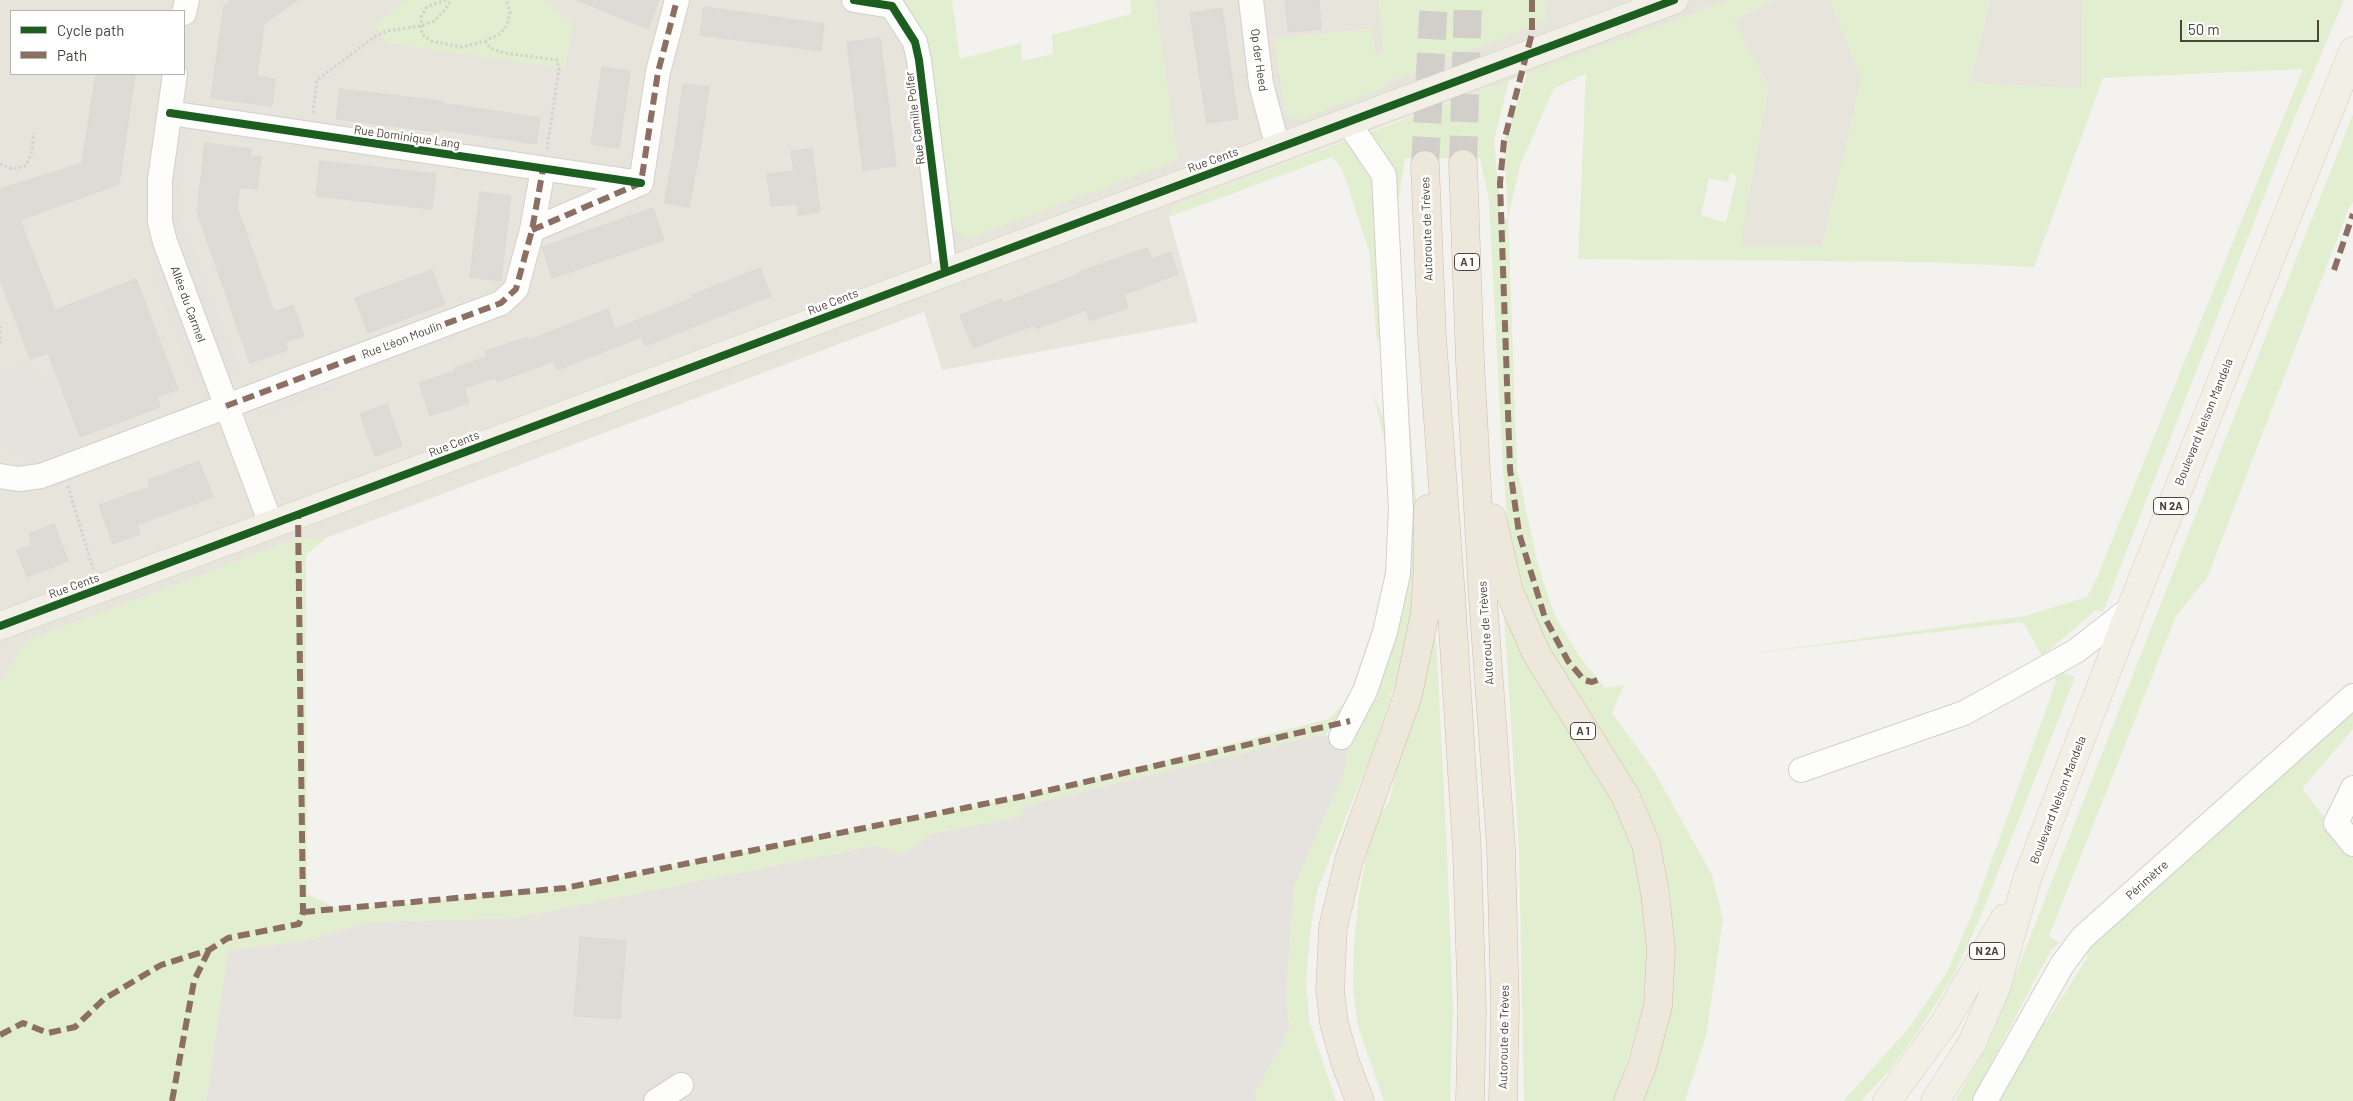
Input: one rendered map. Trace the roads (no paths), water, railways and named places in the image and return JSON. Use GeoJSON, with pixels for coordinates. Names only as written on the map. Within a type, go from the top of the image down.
{"type":"FeatureCollection","features":[{"type":"Feature","properties":{"kind":"highway","name":"Autoroute de Trèves"},"geometry":{"type":"LineString","coordinates":[[1464,164],[1470,361],[1483,600],[1501,847],[1505,1008],[1503,1090]]}},
{"type":"Feature","properties":{"kind":"highway","name":"Autoroute de Trèves"},"geometry":{"type":"LineString","coordinates":[[1425,165],[1432,338],[1451,588],[1467,851],[1472,1010],[1470,1089]]}},
{"type":"Feature","properties":{"kind":"highway"},"geometry":{"type":"LineString","coordinates":[[1360,1101],[1345,1062],[1334,1023],[1330,991],[1333,928],[1349,860],[1408,695],[1425,613],[1428,564],[1428,508],[1416,340],[1426,201]]}},
{"type":"Feature","properties":{"kind":"highway","name":"A 1"},"geometry":{"type":"LineString","coordinates":[[1470,361],[1495,535],[1509,591],[1536,653],[1626,797],[1646,845],[1661,948],[1658,1006],[1642,1066],[1628,1101]]}},
{"type":"Feature","properties":{"kind":"main road","name":"Rue Cents"},"geometry":{"type":"LineString","coordinates":[[0,626],[1674,0]]}},
{"type":"Feature","properties":{"kind":"main road","name":"Boulevard Nelson Mandela"},"geometry":{"type":"LineString","coordinates":[[1935,1101],[1972,1043],[1996,988],[2027,879],[2131,608],[2353,51]]}},
{"type":"Feature","properties":{"kind":"main road","name":"Boulevard Nelson Mandela"},"geometry":{"type":"LineString","coordinates":[[1887,1101],[1945,1022],[2027,879]]}},
{"type":"Feature","properties":{"kind":"street"},"geometry":{"type":"LineString","coordinates":[[532,230],[642,183],[658,72],[677,0]]}},
{"type":"Feature","properties":{"kind":"street","name":"Rue Camille Polfer"},"geometry":{"type":"LineString","coordinates":[[854,0],[894,3],[911,35],[919,60],[945,272]]}},
{"type":"Feature","properties":{"kind":"street","name":"Op der Heed"},"geometry":{"type":"LineString","coordinates":[[1251,0],[1261,84],[1278,148]]}},
{"type":"Feature","properties":{"kind":"street","name":"Allée du Carmel"},"geometry":{"type":"LineString","coordinates":[[175,75],[160,180],[160,222],[165,242],[271,524]]}},
{"type":"Feature","properties":{"kind":"street","name":"Rue Dominique Lang"},"geometry":{"type":"LineString","coordinates":[[170,113],[642,183]]}},
{"type":"Feature","properties":{"kind":"street"},"geometry":{"type":"LineString","coordinates":[[1341,737],[1365,691],[1385,632],[1398,574],[1401,510],[1384,175],[1348,122]]}},
{"type":"Feature","properties":{"kind":"street","name":"Rue Léon Moulin"},"geometry":{"type":"LineString","coordinates":[[0,476],[19,479],[41,476],[501,303],[516,290],[532,230],[543,169]]}},
{"type":"Feature","properties":{"kind":"street"},"geometry":{"type":"LineString","coordinates":[[1801,770],[1964,713],[2076,652],[2131,608]]}},
{"type":"Feature","properties":{"kind":"street","name":"Périmètre"},"geometry":{"type":"LineString","coordinates":[[1986,1101],[2062,964],[2082,938],[2353,696]]}},
{"type":"Feature","properties":{"kind":"street"},"geometry":{"type":"LineString","coordinates":[[2353,788],[2336,823],[2353,844]]}},
{"type":"Feature","properties":{"kind":"street"},"geometry":{"type":"LineString","coordinates":[[656,1101],[681,1085]]}},
{"type":"Feature","properties":{"kind":"tunnel"},"geometry":{"type":"LineString","coordinates":[[1425,165],[1434,0]]}},
{"type":"Feature","properties":{"kind":"tunnel"},"geometry":{"type":"LineString","coordinates":[[1463,164],[1468,0]]}}]}
